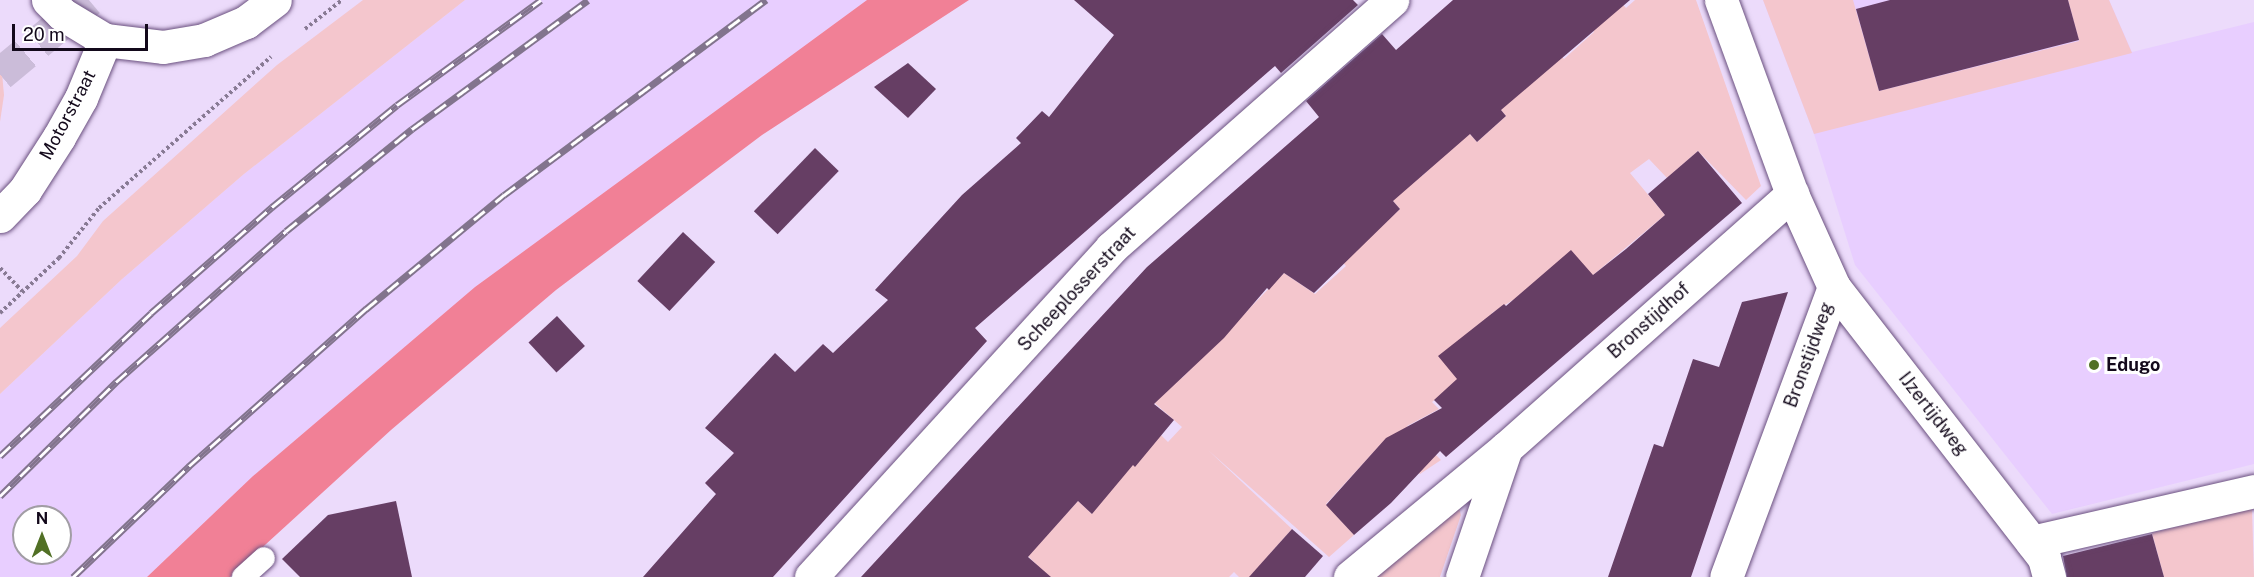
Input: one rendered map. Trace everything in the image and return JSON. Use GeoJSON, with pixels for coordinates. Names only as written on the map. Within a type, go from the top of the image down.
{"type":"FeatureCollection","features":[{"type":"Feature","properties":{"kind":"street"},"geometry":{"type":"LineString","coordinates":[[48,0],[62,14],[105,40],[163,46],[204,40],[246,22],[275,0]]}},
{"type":"Feature","properties":{"kind":"street","name":"Scheeplosserstraat"},"geometry":{"type":"LineString","coordinates":[[812,577],[1111,248],[1392,0]]}},
{"type":"Feature","properties":{"kind":"street","name":"Bronstijdweg"},"geometry":{"type":"LineString","coordinates":[[1721,0],[1792,194],[1834,287],[1726,577]]}},
{"type":"Feature","properties":{"kind":"street","name":"Motorstraat"},"geometry":{"type":"LineString","coordinates":[[0,216],[25,190],[59,137],[81,98],[105,40]]}},
{"type":"Feature","properties":{"kind":"street","name":"Bronstijdhof"},"geometry":{"type":"LineString","coordinates":[[1350,577],[1506,448],[1792,194]]}},
{"type":"Feature","properties":{"kind":"street","name":"IJzertijdweg"},"geometry":{"type":"LineString","coordinates":[[1834,287],[2044,558],[2049,577]]}},
{"type":"Feature","properties":{"kind":"street","name":"Bronstijdhof"},"geometry":{"type":"LineString","coordinates":[[1462,577],[1506,448]]}},
{"type":"Feature","properties":{"kind":"street"},"geometry":{"type":"LineString","coordinates":[[2032,542],[2254,491]]}},
{"type":"Feature","properties":{"kind":"lane"},"geometry":{"type":"LineString","coordinates":[[243,577],[264,558]]}},
{"type":"Feature","properties":{"kind":"path"},"geometry":{"type":"LineString","coordinates":[[296,37],[342,0]]}},
{"type":"Feature","properties":{"kind":"path"},"geometry":{"type":"LineString","coordinates":[[0,313],[59,258],[99,208],[278,51]]}},
{"type":"Feature","properties":{"kind":"path"},"geometry":{"type":"LineString","coordinates":[[0,268],[22,291]]}},
{"type":"Feature","properties":{"kind":"shaded area"},"geometry":{"type":"Polygon","coordinates":[[[363,0],[465,0],[244,174],[121,280],[0,394],[0,328],[77,256],[103,221],[277,65],[363,0]]]}},
{"type":"Feature","properties":{"kind":"shaded area"},"geometry":{"type":"Polygon","coordinates":[[[465,0],[867,0],[475,287],[253,476],[147,577],[0,577],[0,394],[121,280],[244,174],[465,0]]]}},
{"type":"Feature","properties":{"kind":"shaded area"},"geometry":{"type":"Polygon","coordinates":[[[867,0],[969,0],[762,135],[556,290],[391,430],[230,577],[147,577],[253,476],[475,287],[867,0]]]}},
{"type":"Feature","properties":{"kind":"shaded area"},"geometry":{"type":"Polygon","coordinates":[[[1619,0],[1626,8],[1635,0],[1696,0],[1761,186],[1746,200],[1698,151],[1667,178],[1649,159],[1630,173],[1665,215],[1593,275],[1620,306],[1591,333],[1553,288],[1525,311],[1513,300],[1492,313],[1484,362],[1432,402],[1439,409],[1407,426],[1441,460],[1420,474],[1381,444],[1326,504],[1354,535],[1329,557],[1208,450],[1292,529],[1268,556],[1291,577],[1239,577],[1234,572],[1229,577],[1028,577],[1038,566],[1028,556],[1078,501],[1092,514],[1132,407],[1168,442],[1182,427],[1081,339],[1106,312],[1182,378],[1284,273],[1315,294],[1346,266],[1300,214],[1364,242],[1400,209],[1375,180],[1403,155],[1422,176],[1468,132],[1477,142],[1506,116],[1495,103],[1554,47],[1564,59],[1594,32],[1590,26],[1619,0]]]}},
{"type":"Feature","properties":{"kind":"shaded area","name":"Edugo"},"geometry":{"type":"Polygon","coordinates":[[[1763,0],[2109,0],[2132,52],[2254,22],[2254,464],[2052,514],[1855,265],[1814,134],[1763,0]]]}},
{"type":"Feature","properties":{"kind":"shaded area"},"geometry":{"type":"Polygon","coordinates":[[[1763,0],[1853,0],[1879,91],[2079,41],[2068,0],[2109,0],[2132,53],[1814,134],[1763,0]]]}},
{"type":"Feature","properties":{"kind":"shaded area"},"geometry":{"type":"Polygon","coordinates":[[[0,51],[4,95],[0,122],[0,51]]]}},
{"type":"Feature","properties":{"kind":"shaded area"},"geometry":{"type":"Polygon","coordinates":[[[1458,505],[1461,515],[1440,577],[1371,577],[1458,505]]]}},
{"type":"Feature","properties":{"kind":"shaded area"},"geometry":{"type":"Polygon","coordinates":[[[2252,508],[2254,577],[2164,577],[2152,533],[2252,508]]]}},
{"type":"Feature","properties":{"kind":"building"},"geometry":{"type":"Polygon","coordinates":[[[1074,0],[1353,0],[1358,5],[1281,73],[1275,66],[975,328],[987,341],[773,577],[643,577],[716,494],[705,483],[734,453],[705,428],[775,353],[795,372],[823,344],[833,353],[888,300],[875,290],[962,195],[1021,143],[1016,138],[1042,111],[1049,117],[1114,35],[1074,0]]]}},
{"type":"Feature","properties":{"kind":"building"},"geometry":{"type":"Polygon","coordinates":[[[1453,0],[1630,0],[1501,110],[1506,116],[1477,142],[1470,134],[1393,201],[1400,209],[1314,293],[1284,273],[1269,290],[1267,288],[1224,338],[1154,404],[1174,420],[1135,467],[1133,465],[1092,514],[1078,501],[1028,557],[1051,577],[861,577],[1147,267],[1319,117],[1306,101],[1382,34],[1396,50],[1453,0]]]}},
{"type":"Feature","properties":{"kind":"building"},"geometry":{"type":"Polygon","coordinates":[[[1890,0],[2068,0],[2079,40],[1879,91],[1856,9],[1890,0]]]}},
{"type":"Feature","properties":{"kind":"building"},"geometry":{"type":"Polygon","coordinates":[[[908,63],[936,89],[908,118],[874,87],[908,63]]]}},
{"type":"Feature","properties":{"kind":"building"},"geometry":{"type":"Polygon","coordinates":[[[815,148],[839,171],[778,234],[754,211],[815,148]]]}},
{"type":"Feature","properties":{"kind":"building"},"geometry":{"type":"Polygon","coordinates":[[[1698,151],[1742,203],[1446,457],[1440,451],[1391,503],[1354,535],[1326,505],[1386,438],[1442,408],[1434,400],[1457,379],[1438,356],[1504,304],[1506,306],[1571,250],[1593,275],[1626,249],[1665,215],[1648,194],[1698,151]]]}},
{"type":"Feature","properties":{"kind":"building"},"geometry":{"type":"Polygon","coordinates":[[[683,232],[715,262],[669,311],[637,281],[683,232]]]}},
{"type":"Feature","properties":{"kind":"building"},"geometry":{"type":"Polygon","coordinates":[[[1788,292],[1691,577],[1608,577],[1654,444],[1663,447],[1693,359],[1719,367],[1742,302],[1788,292]]]}},
{"type":"Feature","properties":{"kind":"building"},"geometry":{"type":"Polygon","coordinates":[[[557,316],[585,346],[556,373],[528,343],[557,316]]]}},
{"type":"Feature","properties":{"kind":"building"},"geometry":{"type":"Polygon","coordinates":[[[396,501],[412,577],[300,577],[282,559],[328,515],[396,501]]]}},
{"type":"Feature","properties":{"kind":"building"},"geometry":{"type":"Polygon","coordinates":[[[1292,529],[1323,556],[1305,577],[1249,577],[1292,529]]]}},
{"type":"Feature","properties":{"kind":"building"},"geometry":{"type":"Polygon","coordinates":[[[2152,534],[2164,577],[2067,577],[2063,556],[2152,534]]]}},
{"type":"Feature","properties":{"kind":"tunnel"},"geometry":{"type":"LineString","coordinates":[[0,74],[89,0]]}},
{"type":"Feature","properties":{"kind":"railway"},"geometry":{"type":"LineString","coordinates":[[0,456],[151,313],[272,207],[397,105],[541,0]]}},
{"type":"Feature","properties":{"kind":"railway"},"geometry":{"type":"LineString","coordinates":[[0,496],[116,382],[286,231],[412,129],[588,0]]}},
{"type":"Feature","properties":{"kind":"railway"},"geometry":{"type":"LineString","coordinates":[[73,577],[189,466],[366,309],[504,195],[766,0]]}},
{"type":"Feature","properties":{"kind":"place","name":"Edugo"},"geometry":{"type":"Point","coordinates":[2094,365]}}]}
